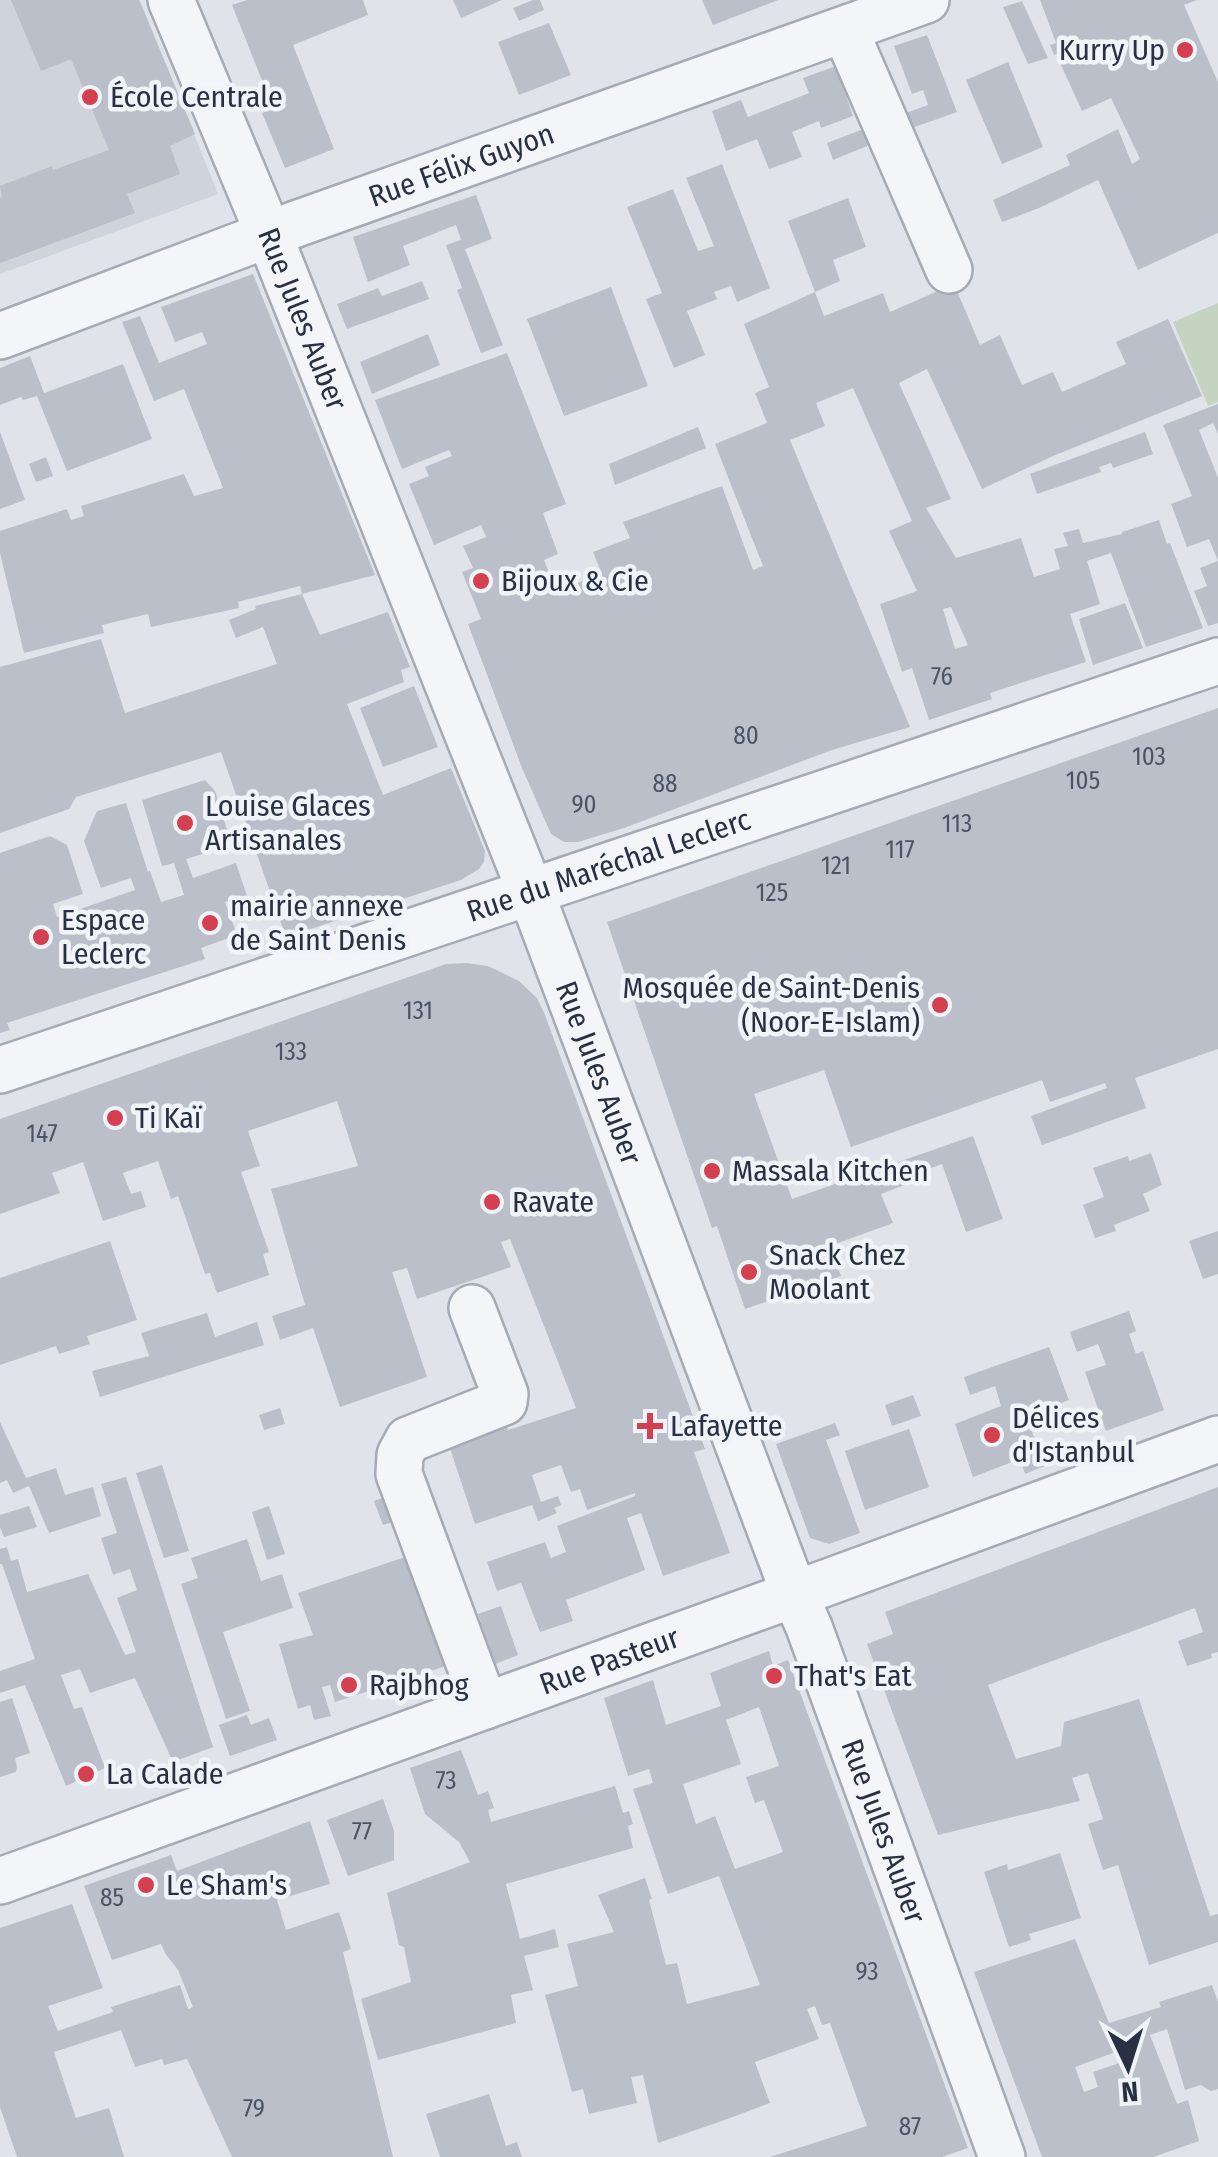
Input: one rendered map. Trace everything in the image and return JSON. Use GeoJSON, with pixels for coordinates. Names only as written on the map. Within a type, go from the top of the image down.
{"type":"FeatureCollection","features":[{"type":"Feature","properties":{"kind":"street","name":"Rue Jules Auber"},"geometry":{"type":"LineString","coordinates":[[171,0],[270,235],[531,893],[809,1626],[1002,2157]]}},
{"type":"Feature","properties":{"kind":"street","name":"Rue Félix Guyon"},"geometry":{"type":"LineString","coordinates":[[0,336],[926,0]]}},
{"type":"Feature","properties":{"kind":"street"},"geometry":{"type":"LineString","coordinates":[[845,30],[949,270]]}},
{"type":"Feature","properties":{"kind":"street","name":"Rue du Maréchal Leclerc"},"geometry":{"type":"LineString","coordinates":[[0,1070],[1218,661]]}},
{"type":"Feature","properties":{"kind":"street"},"geometry":{"type":"LineString","coordinates":[[472,1308],[505,1394],[504,1402],[408,1440],[400,1455],[399,1474],[484,1706]]}},
{"type":"Feature","properties":{"kind":"street","name":"Rue Pasteur"},"geometry":{"type":"LineString","coordinates":[[0,1881],[832,1582],[1218,1438]]}},
{"type":"Feature","properties":{"kind":"shaded area","name":"École Centrale"},"geometry":{"type":"Polygon","coordinates":[[[0,0],[140,0],[218,194],[0,274],[0,0]]]}},
{"type":"Feature","properties":{"kind":"green space"},"geometry":{"type":"Polygon","coordinates":[[[1218,303],[1218,402],[1208,406],[1173,322],[1218,303]]]}},
{"type":"Feature","properties":{"kind":"building","name":"École Centrale"},"geometry":{"type":"Polygon","coordinates":[[[11,0],[139,0],[195,134],[170,146],[180,174],[127,194],[135,213],[0,263],[0,186],[109,150],[71,59],[41,71],[11,0]]]}},
{"type":"Feature","properties":{"kind":"building"},"geometry":{"type":"Polygon","coordinates":[[[247,0],[363,0],[368,15],[293,45],[334,149],[285,168],[262,113],[273,108],[232,5],[247,0]]]}},
{"type":"Feature","properties":{"kind":"building"},"geometry":{"type":"Polygon","coordinates":[[[453,0],[502,0],[461,18],[453,0]]]}},
{"type":"Feature","properties":{"kind":"building"},"geometry":{"type":"Polygon","coordinates":[[[540,0],[544,10],[519,21],[513,8],[540,0]]]}},
{"type":"Feature","properties":{"kind":"building"},"geometry":{"type":"Polygon","coordinates":[[[702,0],[778,0],[713,25],[702,0]]]}},
{"type":"Feature","properties":{"kind":"building"},"geometry":{"type":"Polygon","coordinates":[[[1040,0],[1197,0],[1184,5],[1218,82],[1218,233],[1138,270],[1098,180],[1002,222],[993,200],[1070,165],[1066,155],[1118,129],[1132,164],[1140,159],[1111,98],[1082,111],[1050,45],[1056,43],[1040,0]]]}},
{"type":"Feature","properties":{"kind":"building"},"geometry":{"type":"Polygon","coordinates":[[[1022,1],[1048,58],[1028,64],[1003,7],[1022,1]]]}},
{"type":"Feature","properties":{"kind":"building"},"geometry":{"type":"Polygon","coordinates":[[[549,23],[571,75],[519,95],[498,42],[549,23]]]}},
{"type":"Feature","properties":{"kind":"building"},"geometry":{"type":"Polygon","coordinates":[[[927,35],[957,112],[912,128],[906,113],[928,105],[923,90],[912,94],[894,46],[927,35]]]}},
{"type":"Feature","properties":{"kind":"building"},"geometry":{"type":"Polygon","coordinates":[[[1008,62],[1043,147],[1002,164],[966,80],[1008,62]]]}},
{"type":"Feature","properties":{"kind":"building"},"geometry":{"type":"Polygon","coordinates":[[[836,66],[853,116],[821,128],[819,121],[792,132],[802,157],[769,169],[757,139],[726,151],[712,111],[741,100],[748,117],[809,93],[803,78],[836,66]]]}},
{"type":"Feature","properties":{"kind":"building"},"geometry":{"type":"Polygon","coordinates":[[[866,128],[872,144],[833,160],[827,143],[866,128]]]}},
{"type":"Feature","properties":{"kind":"building"},"geometry":{"type":"Polygon","coordinates":[[[722,164],[770,288],[737,302],[731,286],[714,292],[717,299],[687,311],[705,355],[674,368],[646,299],[662,293],[627,207],[673,189],[698,251],[714,246],[686,178],[722,164]]]}},
{"type":"Feature","properties":{"kind":"building"},"geometry":{"type":"Polygon","coordinates":[[[476,195],[492,239],[465,249],[503,345],[481,353],[457,290],[462,288],[446,245],[461,240],[456,225],[403,246],[410,265],[368,282],[353,237],[476,195]]]}},
{"type":"Feature","properties":{"kind":"building"},"geometry":{"type":"Polygon","coordinates":[[[848,198],[866,247],[833,260],[840,281],[815,292],[788,221],[848,198]]]}},
{"type":"Feature","properties":{"kind":"building"},"geometry":{"type":"Polygon","coordinates":[[[253,274],[375,575],[302,594],[300,586],[238,602],[239,608],[151,627],[148,614],[102,625],[104,633],[24,653],[0,553],[0,531],[67,509],[71,520],[84,516],[81,506],[184,474],[194,496],[223,488],[184,389],[154,401],[122,322],[140,316],[159,363],[207,344],[202,332],[175,342],[161,307],[253,274]]]}},
{"type":"Feature","properties":{"kind":"building"},"geometry":{"type":"Polygon","coordinates":[[[422,281],[429,299],[347,329],[337,304],[378,288],[382,296],[422,281]]]}},
{"type":"Feature","properties":{"kind":"building"},"geometry":{"type":"Polygon","coordinates":[[[954,284],[980,345],[1000,335],[1022,385],[1053,372],[1062,392],[1126,364],[1116,342],[1168,319],[1202,396],[982,489],[927,369],[899,383],[951,499],[926,508],[956,558],[1021,538],[1034,577],[1060,569],[1054,549],[1068,546],[1063,533],[1079,529],[1083,543],[1159,520],[1203,628],[1146,647],[1111,553],[1087,561],[1100,604],[1070,614],[1086,662],[990,693],[992,699],[929,720],[912,668],[902,672],[880,604],[917,591],[889,531],[912,521],[853,388],[816,403],[825,426],[790,440],[910,727],[832,750],[578,842],[564,842],[551,834],[468,624],[481,619],[462,572],[473,568],[463,546],[486,537],[481,525],[434,545],[409,484],[429,476],[425,467],[452,456],[449,450],[402,469],[375,400],[507,353],[566,504],[543,513],[558,554],[544,560],[556,591],[602,574],[593,552],[630,538],[623,522],[722,486],[753,570],[763,566],[715,444],[767,423],[755,393],[769,387],[744,324],[815,292],[824,316],[883,293],[890,312],[954,284]],[[951,607],[943,609],[955,649],[968,645],[951,607]]]}},
{"type":"Feature","properties":{"kind":"building"},"geometry":{"type":"Polygon","coordinates":[[[611,287],[648,386],[564,416],[527,319],[611,287]]]}},
{"type":"Feature","properties":{"kind":"building"},"geometry":{"type":"Polygon","coordinates":[[[428,334],[440,365],[372,394],[360,362],[428,334]]]}},
{"type":"Feature","properties":{"kind":"building"},"geometry":{"type":"Polygon","coordinates":[[[30,356],[44,393],[123,364],[152,439],[67,471],[37,396],[0,405],[0,368],[30,356]]]}},
{"type":"Feature","properties":{"kind":"building"},"geometry":{"type":"Polygon","coordinates":[[[1218,404],[1218,434],[1213,423],[1199,430],[1218,478],[1218,561],[1209,539],[1187,547],[1171,504],[1192,496],[1163,425],[1218,404]]]}},
{"type":"Feature","properties":{"kind":"building"},"geometry":{"type":"Polygon","coordinates":[[[698,427],[706,448],[615,485],[609,464],[698,427]]]}},
{"type":"Feature","properties":{"kind":"building"},"geometry":{"type":"Polygon","coordinates":[[[0,432],[25,500],[0,509],[0,432]]]}},
{"type":"Feature","properties":{"kind":"building"},"geometry":{"type":"Polygon","coordinates":[[[1145,432],[1153,454],[1113,468],[1111,463],[1099,467],[1101,472],[1037,494],[1030,474],[1145,432]]]}},
{"type":"Feature","properties":{"kind":"building"},"geometry":{"type":"Polygon","coordinates":[[[46,457],[53,476],[36,482],[29,464],[46,457]]]}},
{"type":"Feature","properties":{"kind":"building"},"geometry":{"type":"Polygon","coordinates":[[[1218,561],[1218,623],[1208,626],[1194,591],[1207,586],[1200,568],[1218,561]]]}},
{"type":"Feature","properties":{"kind":"building"},"geometry":{"type":"Polygon","coordinates":[[[302,594],[320,635],[388,612],[410,667],[401,670],[404,682],[347,704],[383,795],[451,768],[485,851],[479,869],[461,880],[286,937],[221,752],[76,797],[69,809],[0,833],[0,667],[101,639],[125,713],[277,664],[263,627],[236,638],[229,620],[256,609],[255,606],[302,594]]]}},
{"type":"Feature","properties":{"kind":"building"},"geometry":{"type":"Polygon","coordinates":[[[1125,603],[1143,648],[1093,665],[1079,619],[1125,603]]]}},
{"type":"Feature","properties":{"kind":"building"},"geometry":{"type":"Polygon","coordinates":[[[414,686],[438,747],[383,767],[360,708],[414,686]]]}},
{"type":"Feature","properties":{"kind":"building"},"geometry":{"type":"Polygon","coordinates":[[[1218,708],[1218,1049],[1135,1078],[1146,1108],[1042,1145],[1031,1116],[1107,1088],[1105,1083],[1050,1102],[1042,1080],[851,1147],[824,1070],[754,1094],[792,1199],[973,1136],[1003,1219],[966,1232],[942,1164],[921,1172],[923,1178],[881,1194],[893,1223],[830,1246],[841,1276],[745,1309],[717,1226],[712,1228],[607,922],[1218,708]]]}},
{"type":"Feature","properties":{"kind":"building"},"geometry":{"type":"Polygon","coordinates":[[[205,780],[215,791],[228,833],[225,847],[186,859],[193,878],[236,863],[247,896],[225,902],[237,935],[201,948],[205,959],[7,1023],[10,1030],[0,1033],[0,853],[50,836],[67,845],[83,894],[53,904],[57,917],[135,890],[131,878],[101,888],[84,841],[97,811],[126,803],[161,902],[184,895],[174,863],[162,866],[142,800],[205,780]]]}},
{"type":"Feature","properties":{"kind":"building"},"geometry":{"type":"Polygon","coordinates":[[[446,964],[488,966],[519,981],[537,998],[545,1015],[705,1449],[694,1452],[730,1553],[663,1576],[641,1513],[627,1518],[645,1570],[566,1600],[573,1621],[540,1632],[521,1583],[497,1591],[487,1562],[545,1542],[551,1558],[566,1552],[557,1526],[635,1493],[587,1510],[580,1489],[571,1492],[561,1465],[532,1475],[541,1502],[558,1496],[561,1505],[554,1508],[557,1513],[538,1521],[532,1505],[475,1524],[445,1433],[502,1415],[508,1430],[576,1408],[510,1239],[501,1242],[511,1267],[417,1299],[407,1268],[392,1272],[427,1377],[340,1407],[313,1328],[280,1340],[272,1316],[305,1305],[271,1189],[358,1166],[337,1101],[248,1131],[260,1166],[241,1172],[269,1252],[263,1254],[269,1275],[217,1293],[210,1273],[205,1274],[178,1196],[171,1199],[158,1161],[123,1173],[131,1194],[141,1191],[146,1207],[103,1221],[83,1162],[52,1173],[60,1193],[0,1214],[0,1119],[446,964]]]}},
{"type":"Feature","properties":{"kind":"building"},"geometry":{"type":"Polygon","coordinates":[[[1151,1153],[1162,1185],[1143,1194],[1150,1211],[1114,1225],[1116,1231],[1095,1238],[1083,1205],[1104,1197],[1093,1168],[1151,1153]]]}},
{"type":"Feature","properties":{"kind":"building"},"geometry":{"type":"Polygon","coordinates":[[[1218,1231],[1218,1274],[1203,1279],[1189,1241],[1218,1231]]]}},
{"type":"Feature","properties":{"kind":"building"},"geometry":{"type":"Polygon","coordinates":[[[110,1241],[137,1320],[87,1336],[90,1344],[59,1354],[56,1346],[0,1365],[0,1278],[110,1241]]]}},
{"type":"Feature","properties":{"kind":"building"},"geometry":{"type":"Polygon","coordinates":[[[1129,1311],[1136,1331],[1129,1334],[1136,1354],[1143,1351],[1164,1410],[1106,1431],[1085,1372],[1106,1365],[1098,1344],[1077,1352],[1070,1332],[1129,1311]]]}},
{"type":"Feature","properties":{"kind":"building"},"geometry":{"type":"Polygon","coordinates":[[[207,1313],[215,1337],[257,1322],[264,1345],[100,1397],[92,1371],[149,1356],[141,1333],[207,1313]]]}},
{"type":"Feature","properties":{"kind":"building"},"geometry":{"type":"Polygon","coordinates":[[[1049,1347],[1069,1400],[1026,1416],[1045,1466],[1025,1474],[1020,1459],[973,1477],[955,1424],[1001,1406],[995,1386],[970,1395],[964,1377],[1049,1347]]]}},
{"type":"Feature","properties":{"kind":"building"},"geometry":{"type":"Polygon","coordinates":[[[913,1395],[921,1416],[892,1426],[885,1405],[913,1395]]]}},
{"type":"Feature","properties":{"kind":"building"},"geometry":{"type":"Polygon","coordinates":[[[280,1408],[285,1424],[264,1430],[259,1415],[280,1408]]]}},
{"type":"Feature","properties":{"kind":"building"},"geometry":{"type":"Polygon","coordinates":[[[0,1422],[26,1478],[56,1468],[65,1495],[93,1487],[101,1516],[49,1533],[29,1486],[13,1493],[7,1480],[0,1483],[0,1422]]]}},
{"type":"Feature","properties":{"kind":"building"},"geometry":{"type":"Polygon","coordinates":[[[835,1423],[840,1435],[826,1440],[860,1533],[829,1544],[810,1538],[776,1444],[835,1423]]]}},
{"type":"Feature","properties":{"kind":"building"},"geometry":{"type":"Polygon","coordinates":[[[909,1429],[929,1487],[865,1510],[845,1451],[909,1429]]]}},
{"type":"Feature","properties":{"kind":"building"},"geometry":{"type":"Polygon","coordinates":[[[162,1465],[189,1551],[164,1558],[136,1473],[162,1465]]]}},
{"type":"Feature","properties":{"kind":"building"},"geometry":{"type":"Polygon","coordinates":[[[126,1477],[213,1747],[173,1762],[135,1678],[90,1693],[80,1669],[61,1675],[74,1709],[82,1707],[105,1768],[66,1786],[25,1685],[0,1693],[0,1671],[35,1659],[0,1564],[0,1549],[7,1547],[11,1561],[18,1559],[27,1592],[88,1574],[125,1655],[136,1652],[117,1598],[137,1590],[130,1569],[113,1575],[101,1538],[117,1533],[101,1484],[126,1477]]]}},
{"type":"Feature","properties":{"kind":"building"},"geometry":{"type":"Polygon","coordinates":[[[1218,1487],[1218,1652],[1211,1654],[1212,1658],[1187,1666],[1178,1641],[1203,1632],[1195,1608],[988,1685],[1016,1759],[1061,1746],[1064,1722],[1139,1699],[1210,1916],[1218,1914],[1218,1942],[1149,1965],[1118,1865],[1103,1870],[1088,1824],[1103,1819],[1088,1773],[1072,1778],[1080,1801],[938,1835],[867,1644],[893,1634],[885,1612],[1218,1487]]]}},
{"type":"Feature","properties":{"kind":"building"},"geometry":{"type":"Polygon","coordinates":[[[391,1495],[399,1520],[383,1525],[374,1501],[391,1495]]]}},
{"type":"Feature","properties":{"kind":"building"},"geometry":{"type":"Polygon","coordinates":[[[29,1506],[37,1527],[4,1537],[0,1515],[29,1506]]]}},
{"type":"Feature","properties":{"kind":"building"},"geometry":{"type":"Polygon","coordinates":[[[269,1506],[285,1554],[267,1560],[252,1512],[269,1506]]]}},
{"type":"Feature","properties":{"kind":"building"},"geometry":{"type":"Polygon","coordinates":[[[247,1539],[261,1581],[282,1574],[293,1608],[223,1632],[250,1711],[226,1719],[181,1584],[198,1578],[191,1558],[247,1539]]]}},
{"type":"Feature","properties":{"kind":"building"},"geometry":{"type":"Polygon","coordinates":[[[411,1555],[446,1666],[335,1702],[330,1685],[322,1687],[331,1716],[314,1720],[310,1705],[298,1709],[279,1644],[313,1635],[298,1593],[411,1555]]]}},
{"type":"Feature","properties":{"kind":"building"},"geometry":{"type":"Polygon","coordinates":[[[501,1606],[518,1655],[495,1664],[478,1614],[501,1606]]]}},
{"type":"Feature","properties":{"kind":"building"},"geometry":{"type":"Polygon","coordinates":[[[769,1651],[773,1666],[788,1660],[968,2148],[942,2157],[770,2157],[867,2126],[830,2023],[822,2025],[815,2006],[807,2009],[819,2039],[755,2062],[770,2103],[722,2121],[658,2143],[643,2075],[631,2077],[637,2103],[589,2114],[583,2089],[572,2092],[545,1995],[578,1986],[567,1944],[614,1932],[598,1895],[645,1878],[666,1965],[677,1963],[687,2004],[760,1985],[719,1876],[668,1894],[633,1789],[653,1783],[649,1769],[628,1776],[604,1698],[653,1680],[666,1725],[721,1706],[710,1673],[769,1651]],[[759,1707],[726,1720],[741,1764],[683,1784],[696,1824],[715,1816],[735,1869],[783,1852],[764,1800],[755,1803],[746,1777],[779,1766],[759,1707]]]}},
{"type":"Feature","properties":{"kind":"building"},"geometry":{"type":"Polygon","coordinates":[[[12,1698],[30,1753],[15,1758],[16,1772],[0,1777],[0,1702],[12,1698]]]}},
{"type":"Feature","properties":{"kind":"building"},"geometry":{"type":"Polygon","coordinates":[[[247,1715],[251,1725],[269,1718],[277,1740],[230,1756],[219,1725],[247,1715]]]}},
{"type":"Feature","properties":{"kind":"building"},"geometry":{"type":"Polygon","coordinates":[[[461,1750],[478,1795],[488,1791],[494,1808],[488,1810],[491,1822],[615,1786],[623,1813],[629,1811],[633,1824],[628,1826],[633,1848],[506,1884],[520,1939],[555,1929],[559,1947],[524,1956],[533,1990],[511,1995],[516,2023],[378,2060],[361,1999],[411,1982],[387,1893],[470,1862],[459,1842],[425,1814],[410,1768],[461,1750]]]}},
{"type":"Feature","properties":{"kind":"building"},"geometry":{"type":"Polygon","coordinates":[[[383,1799],[394,1831],[394,1860],[348,1876],[327,1820],[383,1799]]]}},
{"type":"Feature","properties":{"kind":"building"},"geometry":{"type":"Polygon","coordinates":[[[310,1821],[330,1884],[277,1900],[286,1930],[339,1912],[351,1949],[343,1952],[393,2157],[232,2157],[187,2059],[164,2065],[162,2059],[135,2067],[121,2030],[54,2052],[76,2118],[109,2108],[124,2157],[17,2157],[0,2107],[0,1928],[72,1904],[103,1988],[48,2006],[58,2031],[113,2012],[111,2007],[180,1985],[188,2009],[193,2007],[178,1970],[161,1944],[112,1960],[84,1886],[171,1855],[177,1871],[310,1821]]]}},
{"type":"Feature","properties":{"kind":"building"},"geometry":{"type":"Polygon","coordinates":[[[1060,1853],[1081,1918],[1029,1934],[1031,1940],[1009,1947],[984,1872],[1007,1864],[1008,1870],[1060,1853]]]}},
{"type":"Feature","properties":{"kind":"building"},"geometry":{"type":"Polygon","coordinates":[[[1075,1939],[1109,2023],[1212,1985],[1218,2002],[1218,2089],[1211,2091],[1201,2085],[1185,2090],[1167,2029],[1150,2035],[1177,2104],[1188,2100],[1199,2141],[1153,2157],[1042,2157],[974,1972],[1075,1939]],[[1121,2050],[1075,2067],[1084,2092],[1098,2087],[1093,2072],[1125,2061],[1121,2050]]]}},
{"type":"Feature","properties":{"kind":"building"},"geometry":{"type":"Polygon","coordinates":[[[489,2094],[506,2146],[517,2142],[522,2157],[440,2157],[426,2114],[489,2094]]]}},
{"type":"Feature","properties":{"kind":"place","name":"Kurry Up"},"geometry":{"type":"Point","coordinates":[1185,50]}},
{"type":"Feature","properties":{"kind":"place","name":"École Centrale"},"geometry":{"type":"Point","coordinates":[90,97]}},
{"type":"Feature","properties":{"kind":"place","name":"Bijoux & Cie"},"geometry":{"type":"Point","coordinates":[481,581]}},
{"type":"Feature","properties":{"kind":"place","name":"Louise Glaces Artisanales"},"geometry":{"type":"Point","coordinates":[185,823]}},
{"type":"Feature","properties":{"kind":"place","name":"mairie annexe de Saint Denis"},"geometry":{"type":"Point","coordinates":[210,923]}},
{"type":"Feature","properties":{"kind":"place","name":"Espace Leclerc"},"geometry":{"type":"Point","coordinates":[41,937]}},
{"type":"Feature","properties":{"kind":"place","name":"Mosquée de Saint-Denis (Noor-E-Islam)"},"geometry":{"type":"Point","coordinates":[940,1005]}},
{"type":"Feature","properties":{"kind":"place","name":"Ti Kaï"},"geometry":{"type":"Point","coordinates":[115,1118]}},
{"type":"Feature","properties":{"kind":"place","name":"Massala Kitchen"},"geometry":{"type":"Point","coordinates":[712,1171]}},
{"type":"Feature","properties":{"kind":"place","name":"Ravate"},"geometry":{"type":"Point","coordinates":[492,1202]}},
{"type":"Feature","properties":{"kind":"place","name":"Snack Chez Moolant"},"geometry":{"type":"Point","coordinates":[749,1272]}},
{"type":"Feature","properties":{"kind":"place","name":"Lafayette"},"geometry":{"type":"Point","coordinates":[650,1426]}},
{"type":"Feature","properties":{"kind":"place","name":"Délices d'Istanbul"},"geometry":{"type":"Point","coordinates":[992,1435]}},
{"type":"Feature","properties":{"kind":"place","name":"That's Eat"},"geometry":{"type":"Point","coordinates":[774,1676]}},
{"type":"Feature","properties":{"kind":"place","name":"Rajbhog"},"geometry":{"type":"Point","coordinates":[349,1685]}},
{"type":"Feature","properties":{"kind":"place","name":"La Calade"},"geometry":{"type":"Point","coordinates":[86,1774]}},
{"type":"Feature","properties":{"kind":"place","name":"Le Sham's"},"geometry":{"type":"Point","coordinates":[146,1885]}}]}
